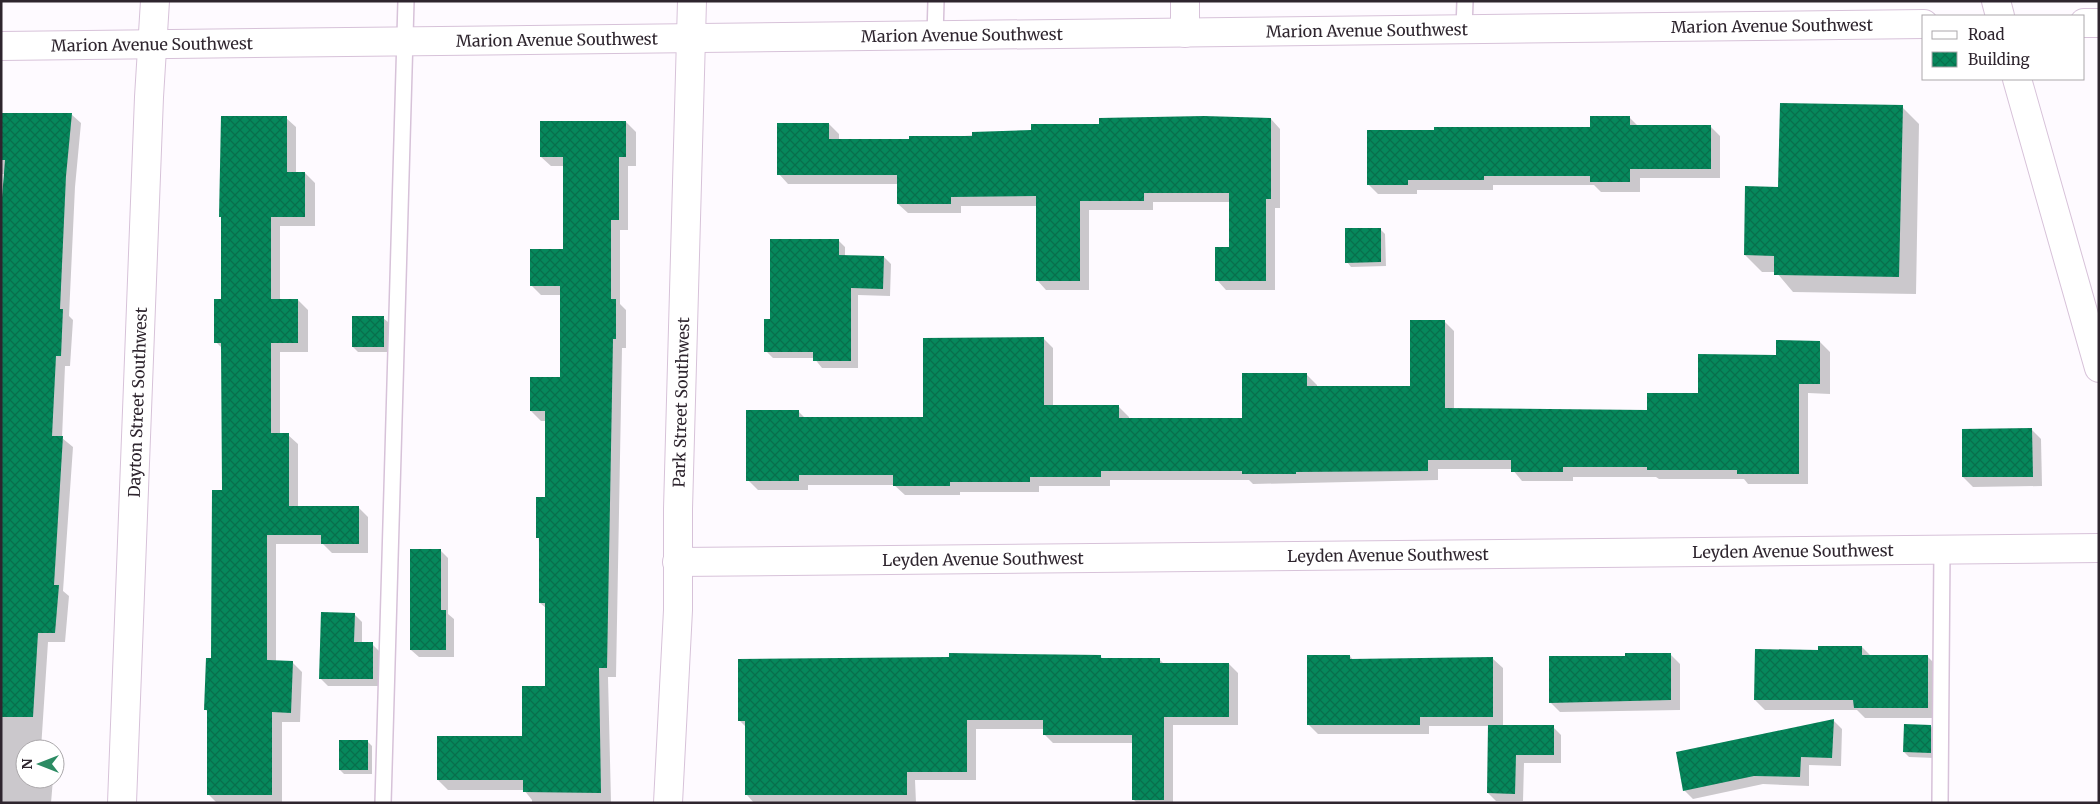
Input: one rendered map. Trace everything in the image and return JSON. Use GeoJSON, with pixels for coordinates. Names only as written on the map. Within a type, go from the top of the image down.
{"type":"FeatureCollection","features":[{"type":"Feature","properties":{"kind":"street","name":"Dayton Street Southwest"},"geometry":{"type":"LineString","coordinates":[[122,803],[148,117],[155,1]]}},
{"type":"Feature","properties":{"kind":"street","name":"Park Street Southwest"},"geometry":{"type":"LineString","coordinates":[[668,803],[678,610],[677,562],[692,1]]}},
{"type":"Feature","properties":{"kind":"street"},"geometry":{"type":"LineString","coordinates":[[1185,33],[1186,1]]}},
{"type":"Feature","properties":{"kind":"street"},"geometry":{"type":"LineString","coordinates":[[1996,1],[2000,15]]}},
{"type":"Feature","properties":{"kind":"street"},"geometry":{"type":"LineString","coordinates":[[2085,23],[2099,23]]}},
{"type":"Feature","properties":{"kind":"street","name":"Marion Avenue Southwest"},"geometry":{"type":"LineString","coordinates":[[1,46],[1922,24]]}},
{"type":"Feature","properties":{"kind":"street"},"geometry":{"type":"LineString","coordinates":[[2017,80],[2095,340],[2099,368]]}},
{"type":"Feature","properties":{"kind":"street","name":"Leyden Avenue Southwest"},"geometry":{"type":"LineString","coordinates":[[677,562],[2099,548]]}},
{"type":"Feature","properties":{"kind":"lane"},"geometry":{"type":"LineString","coordinates":[[383,803],[406,1]]}},
{"type":"Feature","properties":{"kind":"lane"},"geometry":{"type":"LineString","coordinates":[[935,36],[936,1]]}},
{"type":"Feature","properties":{"kind":"lane"},"geometry":{"type":"LineString","coordinates":[[1464,1],[1464,29]]}},
{"type":"Feature","properties":{"kind":"lane"},"geometry":{"type":"LineString","coordinates":[[1940,803],[1942,549]]}},
{"type":"Feature","properties":{"kind":"building"},"geometry":{"type":"Polygon","coordinates":[[[1780,103],[1903,105],[1899,277],[1774,275],[1774,256],[1744,255],[1745,186],[1778,187],[1780,103]]]}},
{"type":"Feature","properties":{"kind":"building"},"geometry":{"type":"Polygon","coordinates":[[[1,113],[72,113],[66,176],[60,309],[63,309],[61,356],[56,356],[52,436],[63,436],[54,585],[59,585],[55,633],[38,633],[33,717],[1,717],[1,210],[5,160],[1,160],[1,113]]]}},
{"type":"Feature","properties":{"kind":"building"},"geometry":{"type":"Polygon","coordinates":[[[221,116],[287,116],[287,172],[305,172],[305,217],[271,217],[271,299],[298,299],[298,343],[271,343],[271,433],[289,433],[289,506],[359,506],[359,544],[321,544],[321,535],[267,535],[267,660],[293,661],[291,713],[272,712],[272,795],[207,795],[207,710],[204,710],[206,658],[211,658],[212,490],[222,490],[221,343],[214,343],[214,299],[221,299],[221,217],[219,217],[221,116]]]}},
{"type":"Feature","properties":{"kind":"building"},"geometry":{"type":"Polygon","coordinates":[[[1204,116],[1271,118],[1271,199],[1266,199],[1266,281],[1215,281],[1215,247],[1229,247],[1229,193],[1144,193],[1144,201],[1080,201],[1080,281],[1036,281],[1036,196],[951,197],[951,204],[897,204],[897,175],[777,175],[777,123],[829,123],[829,139],[909,139],[909,136],[972,136],[972,132],[1031,130],[1031,124],[1099,124],[1099,118],[1204,116]]]}},
{"type":"Feature","properties":{"kind":"building"},"geometry":{"type":"Polygon","coordinates":[[[1590,116],[1630,116],[1630,125],[1711,125],[1711,169],[1630,169],[1630,182],[1590,182],[1590,176],[1484,176],[1484,180],[1408,180],[1408,185],[1367,185],[1367,130],[1434,130],[1434,127],[1590,127],[1590,116]]]}},
{"type":"Feature","properties":{"kind":"building"},"geometry":{"type":"Polygon","coordinates":[[[540,121],[626,121],[626,157],[619,157],[619,220],[611,220],[611,299],[616,299],[616,339],[613,339],[607,668],[599,668],[601,793],[523,792],[523,780],[437,780],[437,736],[522,736],[522,686],[545,686],[545,603],[539,603],[539,538],[536,538],[536,497],[545,497],[545,411],[530,411],[530,377],[560,377],[560,286],[530,286],[530,249],[563,249],[563,157],[540,157],[540,121]]]}},
{"type":"Feature","properties":{"kind":"building"},"geometry":{"type":"Polygon","coordinates":[[[1345,228],[1381,228],[1381,262],[1345,263],[1345,228]]]}},
{"type":"Feature","properties":{"kind":"building"},"geometry":{"type":"Polygon","coordinates":[[[770,239],[839,239],[839,255],[884,256],[883,289],[851,288],[851,361],[813,361],[813,352],[764,352],[764,319],[770,319],[770,239]]]}},
{"type":"Feature","properties":{"kind":"building"},"geometry":{"type":"Polygon","coordinates":[[[352,316],[384,316],[384,347],[352,347],[352,316]]]}},
{"type":"Feature","properties":{"kind":"building"},"geometry":{"type":"Polygon","coordinates":[[[1410,320],[1445,320],[1445,408],[1647,410],[1647,393],[1698,393],[1698,354],[1776,355],[1776,340],[1820,341],[1820,384],[1799,384],[1799,474],[1737,474],[1737,470],[1647,470],[1647,467],[1563,467],[1563,472],[1511,472],[1511,460],[1428,460],[1428,471],[1242,474],[1242,471],[1101,471],[1101,477],[1030,477],[1030,482],[950,482],[950,486],[893,486],[893,475],[799,475],[799,481],[746,481],[746,410],[799,410],[799,417],[923,417],[923,338],[1044,337],[1044,405],[1119,405],[1119,418],[1242,418],[1242,373],[1307,373],[1307,386],[1410,386],[1410,320]]]}},
{"type":"Feature","properties":{"kind":"building"},"geometry":{"type":"Polygon","coordinates":[[[2032,428],[2033,477],[1962,477],[1962,429],[2032,428]]]}},
{"type":"Feature","properties":{"kind":"building"},"geometry":{"type":"Polygon","coordinates":[[[410,549],[441,549],[441,610],[446,610],[446,650],[410,650],[410,549]]]}},
{"type":"Feature","properties":{"kind":"building"},"geometry":{"type":"Polygon","coordinates":[[[321,612],[355,613],[354,642],[373,642],[373,679],[319,679],[321,612]]]}},
{"type":"Feature","properties":{"kind":"building"},"geometry":{"type":"Polygon","coordinates":[[[1818,646],[1862,646],[1862,655],[1928,655],[1928,708],[1854,708],[1853,700],[1754,700],[1755,649],[1818,650],[1818,646]]]}},
{"type":"Feature","properties":{"kind":"building"},"geometry":{"type":"Polygon","coordinates":[[[949,653],[1101,655],[1101,658],[1160,658],[1160,663],[1229,663],[1229,717],[1164,717],[1164,800],[1132,800],[1132,735],[1043,735],[1043,720],[967,720],[967,772],[907,772],[907,795],[745,795],[745,721],[738,721],[738,659],[949,657],[949,653]]]}},
{"type":"Feature","properties":{"kind":"building"},"geometry":{"type":"Polygon","coordinates":[[[1625,653],[1671,653],[1671,700],[1549,703],[1549,656],[1625,656],[1625,653]]]}},
{"type":"Feature","properties":{"kind":"building"},"geometry":{"type":"Polygon","coordinates":[[[1307,655],[1350,655],[1350,659],[1493,657],[1493,717],[1420,717],[1420,725],[1307,725],[1307,655]]]}},
{"type":"Feature","properties":{"kind":"building"},"geometry":{"type":"Polygon","coordinates":[[[1834,719],[1832,758],[1801,757],[1800,777],[1754,776],[1683,791],[1676,752],[1834,719]]]}},
{"type":"Feature","properties":{"kind":"building"},"geometry":{"type":"Polygon","coordinates":[[[1904,724],[1931,725],[1931,753],[1903,752],[1904,724]]]}},
{"type":"Feature","properties":{"kind":"building"},"geometry":{"type":"Polygon","coordinates":[[[1488,725],[1554,725],[1554,755],[1516,755],[1515,794],[1487,793],[1488,725]]]}},
{"type":"Feature","properties":{"kind":"building"},"geometry":{"type":"Polygon","coordinates":[[[339,740],[368,740],[368,770],[339,770],[339,740]]]}}]}
